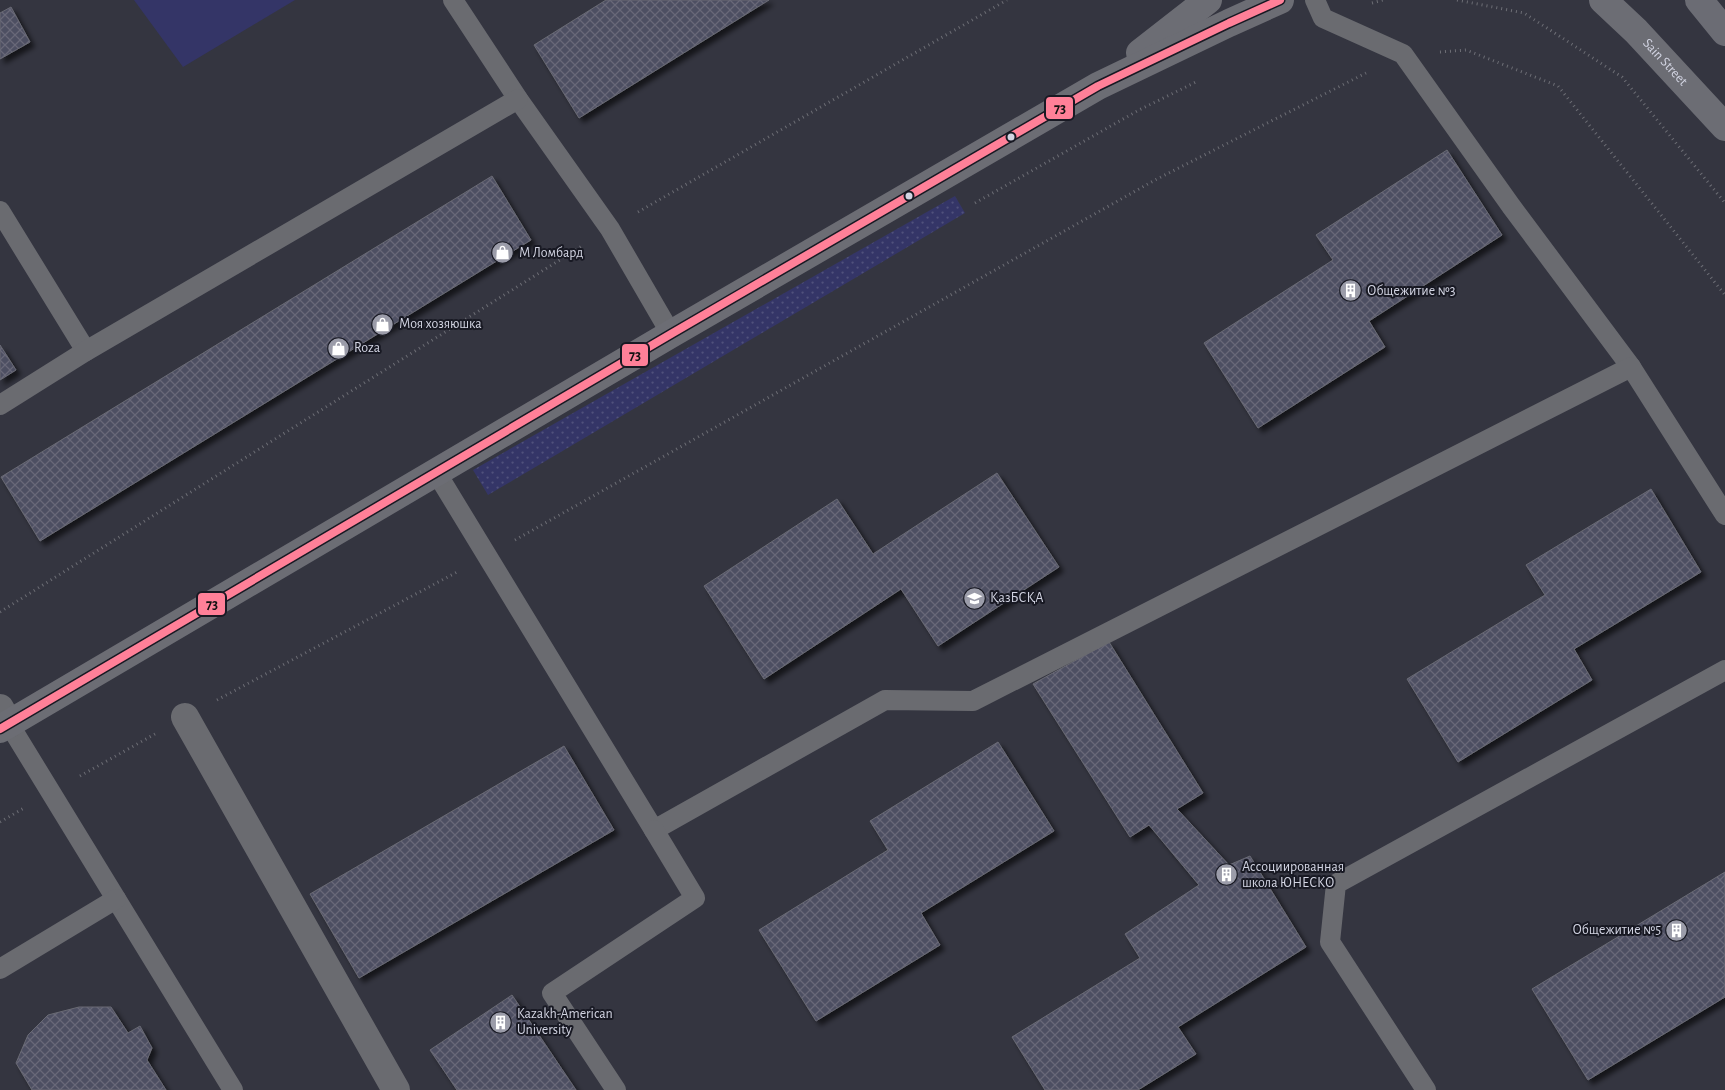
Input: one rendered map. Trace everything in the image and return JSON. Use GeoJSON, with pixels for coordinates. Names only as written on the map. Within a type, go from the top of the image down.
{"type":"FeatureCollection","features":[{"type":"Feature","properties":{"kind":"main road"},"geometry":{"type":"LineString","coordinates":[[1699,0],[1725,32]]}},
{"type":"Feature","properties":{"kind":"street"},"geometry":{"type":"LineString","coordinates":[[1098,86],[1208,0]]}},
{"type":"Feature","properties":{"kind":"street"},"geometry":{"type":"LineString","coordinates":[[3,720],[436,472],[1098,86],[1280,0]]}},
{"type":"Feature","properties":{"kind":"street","name":"Sain Street"},"geometry":{"type":"LineString","coordinates":[[1603,0],[1636,31],[1725,127]]}},
{"type":"Feature","properties":{"kind":"street"},"geometry":{"type":"LineString","coordinates":[[185,717],[396,1090]]}},
{"type":"Feature","properties":{"kind":"lane"},"geometry":{"type":"LineString","coordinates":[[453,0],[518,99],[610,229],[671,334]]}},
{"type":"Feature","properties":{"kind":"lane"},"geometry":{"type":"LineString","coordinates":[[1319,9],[1403,54],[1511,206],[1631,367],[1725,515]]}},
{"type":"Feature","properties":{"kind":"lane"},"geometry":{"type":"LineString","coordinates":[[0,405],[86,351],[518,99]]}},
{"type":"Feature","properties":{"kind":"lane"},"geometry":{"type":"LineString","coordinates":[[0,211],[86,351]]}},
{"type":"Feature","properties":{"kind":"lane"},"geometry":{"type":"LineString","coordinates":[[654,830],[885,700],[973,701],[1631,367]]}},
{"type":"Feature","properties":{"kind":"lane"},"geometry":{"type":"LineString","coordinates":[[436,472],[695,898],[552,993],[616,1090]]}},
{"type":"Feature","properties":{"kind":"lane"},"geometry":{"type":"LineString","coordinates":[[1426,1090],[1330,942],[1336,884],[1725,670]]}},
{"type":"Feature","properties":{"kind":"lane"},"geometry":{"type":"LineString","coordinates":[[3,720],[116,899],[232,1090]]}},
{"type":"Feature","properties":{"kind":"lane"},"geometry":{"type":"LineString","coordinates":[[0,969],[116,899]]}},
{"type":"Feature","properties":{"kind":"path"},"geometry":{"type":"LineString","coordinates":[[0,612],[610,229],[1007,0]]}},
{"type":"Feature","properties":{"kind":"path"},"geometry":{"type":"LineString","coordinates":[[1319,9],[1383,0]]}},
{"type":"Feature","properties":{"kind":"path"},"geometry":{"type":"LineString","coordinates":[[1457,0],[1524,13],[1622,77],[1725,203]]}},
{"type":"Feature","properties":{"kind":"path"},"geometry":{"type":"LineString","coordinates":[[0,822],[185,717],[487,556],[1155,180],[1403,54],[1466,50],[1558,86],[1725,295]]}},
{"type":"Feature","properties":{"kind":"path"},"geometry":{"type":"LineString","coordinates":[[975,204],[1139,110],[1201,80]]}},
{"type":"Feature","properties":{"kind":"shaded area"},"geometry":{"type":"Polygon","coordinates":[[[134,0],[295,0],[183,67],[134,0]]]}},
{"type":"Feature","properties":{"kind":"shaded area"},"geometry":{"type":"Polygon","coordinates":[[[955,196],[965,213],[488,495],[473,470],[955,196]]]}},
{"type":"Feature","properties":{"kind":"building"},"geometry":{"type":"Polygon","coordinates":[[[606,0],[769,0],[579,118],[534,45],[606,0]]]}},
{"type":"Feature","properties":{"kind":"building"},"geometry":{"type":"Polygon","coordinates":[[[11,7],[30,42],[0,59],[0,13],[11,7]]]}},
{"type":"Feature","properties":{"kind":"building","name":"Общежитие №3"},"geometry":{"type":"Polygon","coordinates":[[[1447,150],[1502,235],[1369,321],[1385,347],[1258,428],[1204,343],[1333,260],[1316,235],[1447,150]]]}},
{"type":"Feature","properties":{"kind":"building"},"geometry":{"type":"Polygon","coordinates":[[[492,176],[531,240],[40,541],[1,477],[492,176]]]}},
{"type":"Feature","properties":{"kind":"building"},"geometry":{"type":"Polygon","coordinates":[[[0,345],[16,370],[0,380],[0,345]]]}},
{"type":"Feature","properties":{"kind":"building"},"geometry":{"type":"Polygon","coordinates":[[[997,473],[1059,567],[938,646],[901,589],[764,679],[704,586],[837,499],[873,554],[997,473]]]}},
{"type":"Feature","properties":{"kind":"building"},"geometry":{"type":"Polygon","coordinates":[[[1651,489],[1701,572],[1574,649],[1592,680],[1458,762],[1407,679],[1545,595],[1526,565],[1651,489]]]}},
{"type":"Feature","properties":{"kind":"building","name":"Ассоциированная школа ЮНЕСКО"},"geometry":{"type":"Polygon","coordinates":[[[1109,642],[1203,793],[1177,809],[1229,865],[1250,856],[1306,947],[1178,1027],[1196,1054],[1138,1090],[1045,1090],[1012,1037],[1140,958],[1125,934],[1199,885],[1149,825],[1130,837],[1033,684],[1109,642]]]}},
{"type":"Feature","properties":{"kind":"building"},"geometry":{"type":"Polygon","coordinates":[[[998,742],[1054,831],[921,913],[940,945],[816,1021],[759,930],[888,850],[870,821],[998,742]]]}},
{"type":"Feature","properties":{"kind":"building"},"geometry":{"type":"Polygon","coordinates":[[[564,746],[614,830],[359,978],[310,894],[564,746]]]}},
{"type":"Feature","properties":{"kind":"building","name":"Общежитие №5"},"geometry":{"type":"Polygon","coordinates":[[[1725,872],[1725,997],[1588,1080],[1532,989],[1725,872]]]}},
{"type":"Feature","properties":{"kind":"building","name":"Kazakh-American University"},"geometry":{"type":"Polygon","coordinates":[[[512,995],[576,1090],[457,1090],[430,1050],[512,995]]]}},
{"type":"Feature","properties":{"kind":"building"},"geometry":{"type":"Polygon","coordinates":[[[79,1007],[111,1007],[128,1033],[140,1026],[152,1048],[147,1060],[166,1090],[32,1090],[16,1063],[28,1035],[48,1015],[79,1007]]]}},
{"type":"Feature","properties":{"kind":"transit line","name":"73"},"geometry":{"type":"LineString","coordinates":[[0,729],[671,334],[1098,86],[1280,0]]}},
{"type":"Feature","properties":{"kind":"place","name":"М Ломбард"},"geometry":{"type":"Point","coordinates":[503,253]}},
{"type":"Feature","properties":{"kind":"place","name":"Общежитие №3"},"geometry":{"type":"Point","coordinates":[1351,291]}},
{"type":"Feature","properties":{"kind":"place","name":"Моя хозяюшка"},"geometry":{"type":"Point","coordinates":[383,324]}},
{"type":"Feature","properties":{"kind":"place","name":"Roza"},"geometry":{"type":"Point","coordinates":[338,348]}},
{"type":"Feature","properties":{"kind":"place","name":"ҚазБСҚА"},"geometry":{"type":"Point","coordinates":[974,598]}},
{"type":"Feature","properties":{"kind":"place","name":"Ассоциированная школа ЮНЕСКО"},"geometry":{"type":"Point","coordinates":[1226,875]}},
{"type":"Feature","properties":{"kind":"place","name":"Общежитие №5"},"geometry":{"type":"Point","coordinates":[1677,930]}},
{"type":"Feature","properties":{"kind":"place","name":"Kazakh-American University"},"geometry":{"type":"Point","coordinates":[501,1022]}}]}
